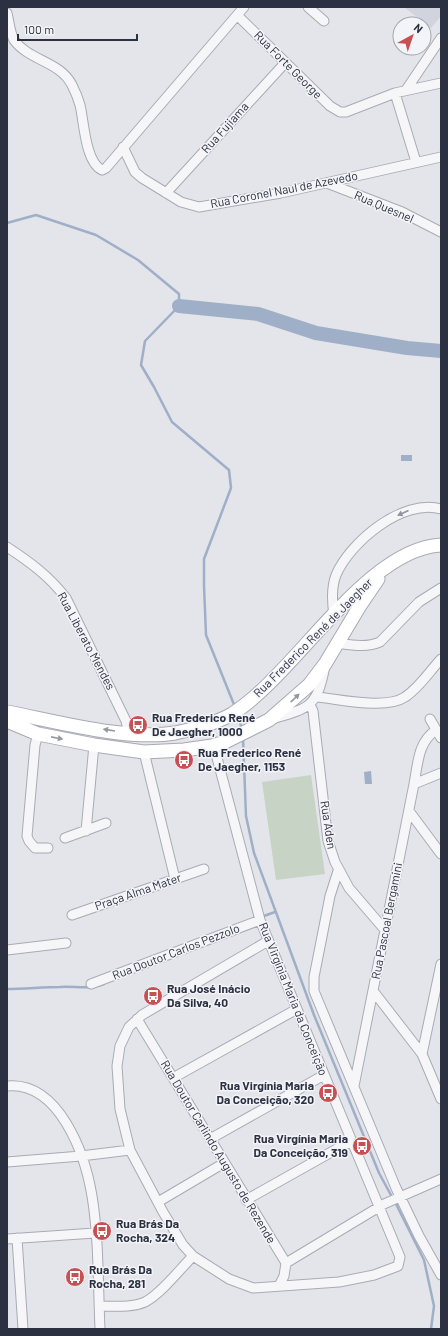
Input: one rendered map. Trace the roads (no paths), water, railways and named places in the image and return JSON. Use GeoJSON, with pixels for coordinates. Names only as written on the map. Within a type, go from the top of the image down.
{"type":"FeatureCollection","features":[{"type":"Feature","properties":{"kind":"main road","name":"Rua Frederico René de Jaegher"},"geometry":{"type":"LineString","coordinates":[[7,712],[129,734],[174,733],[215,722],[243,706],[273,680],[363,586],[386,568],[408,554],[441,545]]}},
{"type":"Feature","properties":{"kind":"main road","name":"Rua Frederico René de Jaegher"},"geometry":{"type":"LineString","coordinates":[[7,721],[38,734],[94,745],[144,752],[177,751],[212,746],[253,730],[268,720],[309,685],[325,664],[361,604],[386,568]]}},
{"type":"Feature","properties":{"kind":"main road"},"geometry":{"type":"LineString","coordinates":[[318,632],[327,631],[337,643]]}},
{"type":"Feature","properties":{"kind":"main road"},"geometry":{"type":"LineString","coordinates":[[38,734],[49,720]]}},
{"type":"Feature","properties":{"kind":"main road"},"geometry":{"type":"LineString","coordinates":[[212,746],[209,736],[215,722]]}},
{"type":"Feature","properties":{"kind":"street"},"geometry":{"type":"LineString","coordinates":[[7,13],[12,36],[18,44],[59,69],[68,78],[77,97],[87,143],[98,167],[102,170],[106,168],[244,7]]}},
{"type":"Feature","properties":{"kind":"street"},"geometry":{"type":"LineString","coordinates":[[308,7],[324,21]]}},
{"type":"Feature","properties":{"kind":"street","name":"Rua Forte George"},"geometry":{"type":"LineString","coordinates":[[237,15],[284,63],[330,106],[340,112],[346,112],[395,93]]}},
{"type":"Feature","properties":{"kind":"street"},"geometry":{"type":"LineString","coordinates":[[406,90],[441,38]]}},
{"type":"Feature","properties":{"kind":"street","name":"Rua Fujiama"},"geometry":{"type":"LineString","coordinates":[[166,193],[284,63]]}},
{"type":"Feature","properties":{"kind":"street"},"geometry":{"type":"LineString","coordinates":[[416,162],[395,93],[441,83]]}},
{"type":"Feature","properties":{"kind":"street","name":"Rua Coronel Naul de Azevedo"},"geometry":{"type":"LineString","coordinates":[[124,147],[135,172],[142,178],[181,202],[199,207],[268,196],[441,157]]}},
{"type":"Feature","properties":{"kind":"street","name":"Rua Quesnel"},"geometry":{"type":"LineString","coordinates":[[326,183],[402,212],[441,231]]}},
{"type":"Feature","properties":{"kind":"street"},"geometry":{"type":"LineString","coordinates":[[334,615],[332,592],[336,575],[360,541],[392,518],[407,511],[419,508],[441,508]]}},
{"type":"Feature","properties":{"kind":"street","name":"Rua Liberato Mendes"},"geometry":{"type":"LineString","coordinates":[[7,547],[44,572],[66,598],[126,721],[129,734]]}},
{"type":"Feature","properties":{"kind":"street"},"geometry":{"type":"LineString","coordinates":[[337,643],[361,646],[374,645],[380,642],[419,602],[441,588]]}},
{"type":"Feature","properties":{"kind":"street"},"geometry":{"type":"LineString","coordinates":[[317,697],[373,702],[395,702],[411,692],[441,659]]}},
{"type":"Feature","properties":{"kind":"street","name":"Rua Frederico René de Jaegher"},"geometry":{"type":"LineString","coordinates":[[268,720],[300,710],[310,705],[317,697],[325,664]]}},
{"type":"Feature","properties":{"kind":"street","name":"Rua Aden"},"geometry":{"type":"LineString","coordinates":[[310,705],[313,711],[328,841],[338,872],[349,888],[385,930]]}},
{"type":"Feature","properties":{"kind":"street"},"geometry":{"type":"LineString","coordinates":[[430,719],[441,738]]}},
{"type":"Feature","properties":{"kind":"street","name":"Rua Pascoal Bergamini"},"geometry":{"type":"LineString","coordinates":[[354,1086],[374,992],[422,745],[429,735],[436,730]]}},
{"type":"Feature","properties":{"kind":"street"},"geometry":{"type":"LineString","coordinates":[[38,734],[35,744],[27,836],[35,848],[48,848]]}},
{"type":"Feature","properties":{"kind":"street"},"geometry":{"type":"LineString","coordinates":[[86,831],[94,745]]}},
{"type":"Feature","properties":{"kind":"street","name":"Rua Virgínia Maria da Conceição"},"geometry":{"type":"LineString","coordinates":[[212,746],[216,754],[260,920],[351,1141],[382,1206],[400,1257],[398,1266],[374,1275],[339,1282],[279,1286]]}},
{"type":"Feature","properties":{"kind":"street"},"geometry":{"type":"LineString","coordinates":[[144,752],[175,879]]}},
{"type":"Feature","properties":{"kind":"street"},"geometry":{"type":"LineString","coordinates":[[414,784],[441,773]]}},
{"type":"Feature","properties":{"kind":"street"},"geometry":{"type":"LineString","coordinates":[[409,811],[441,854]]}},
{"type":"Feature","properties":{"kind":"street"},"geometry":{"type":"LineString","coordinates":[[65,838],[106,822]]}},
{"type":"Feature","properties":{"kind":"street","name":"Praça Alma Mater"},"geometry":{"type":"LineString","coordinates":[[72,915],[204,869]]}},
{"type":"Feature","properties":{"kind":"street","name":"Rua Virgínia Maria da Conceição"},"geometry":{"type":"LineString","coordinates":[[338,872],[330,896],[313,987],[315,995],[354,1086],[398,1197],[441,1275]]}},
{"type":"Feature","properties":{"kind":"street","name":"Rua Doutor Carlos Pezzolo"},"geometry":{"type":"LineString","coordinates":[[91,984],[260,920]]}},
{"type":"Feature","properties":{"kind":"street"},"geometry":{"type":"LineString","coordinates":[[268,941],[137,1019],[124,1035],[120,1046],[117,1066],[120,1110],[130,1150],[174,1231],[193,1256],[229,1279],[244,1286],[262,1289],[279,1286],[284,1276],[286,1263],[398,1197],[441,1179]]}},
{"type":"Feature","properties":{"kind":"street"},"geometry":{"type":"LineString","coordinates":[[7,950],[66,943]]}},
{"type":"Feature","properties":{"kind":"street"},"geometry":{"type":"LineString","coordinates":[[422,1054],[441,964]]}},
{"type":"Feature","properties":{"kind":"street"},"geometry":{"type":"LineString","coordinates":[[374,992],[422,1054],[441,1099]]}},
{"type":"Feature","properties":{"kind":"street"},"geometry":{"type":"LineString","coordinates":[[173,1078],[297,1009]]}},
{"type":"Feature","properties":{"kind":"street","name":"Rua Doutor Carlindo Augusto de Rezende"},"geometry":{"type":"LineString","coordinates":[[137,1019],[246,1200],[286,1263]]}},
{"type":"Feature","properties":{"kind":"street"},"geometry":{"type":"LineString","coordinates":[[210,1139],[324,1075]]}},
{"type":"Feature","properties":{"kind":"street"},"geometry":{"type":"LineString","coordinates":[[7,1086],[27,1087],[47,1099],[61,1115],[81,1156],[92,1194],[100,1329]]}},
{"type":"Feature","properties":{"kind":"street"},"geometry":{"type":"LineString","coordinates":[[246,1200],[351,1141]]}},
{"type":"Feature","properties":{"kind":"street"},"geometry":{"type":"LineString","coordinates":[[7,1162],[81,1156],[130,1150]]}},
{"type":"Feature","properties":{"kind":"street"},"geometry":{"type":"LineString","coordinates":[[158,1202],[224,1163]]}},
{"type":"Feature","properties":{"kind":"street"},"geometry":{"type":"LineString","coordinates":[[7,1239],[95,1233]]}},
{"type":"Feature","properties":{"kind":"street"},"geometry":{"type":"LineString","coordinates":[[18,1238],[23,1329]]}},
{"type":"Feature","properties":{"kind":"street"},"geometry":{"type":"LineString","coordinates":[[99,1306],[123,1306],[146,1302],[157,1293],[193,1256]]}},
{"type":"Feature","properties":{"kind":"water"},"geometry":{"type":"Polygon","coordinates":[[[401,455],[412,455],[412,461],[401,461],[401,455]]]}},
{"type":"Feature","properties":{"kind":"water"},"geometry":{"type":"Polygon","coordinates":[[[371,771],[372,784],[365,784],[364,772],[371,771]]]}},
{"type":"Feature","properties":{"kind":"waterway"},"geometry":{"type":"LineString","coordinates":[[7,223],[36,215],[96,235],[138,260],[179,294],[179,306],[145,341],[141,365],[172,422],[229,470],[231,488],[204,559],[204,586],[206,635],[235,707]]}},
{"type":"Feature","properties":{"kind":"waterway"},"geometry":{"type":"LineString","coordinates":[[179,306],[258,314],[316,333],[407,348],[441,351]]}},
{"type":"Feature","properties":{"kind":"waterway"},"geometry":{"type":"LineString","coordinates":[[238,715],[242,730]]}},
{"type":"Feature","properties":{"kind":"waterway"},"geometry":{"type":"LineString","coordinates":[[243,738],[246,816],[254,853],[314,1015],[379,1173],[392,1197]]}},
{"type":"Feature","properties":{"kind":"waterway"},"geometry":{"type":"LineString","coordinates":[[261,917],[275,912]]}},
{"type":"Feature","properties":{"kind":"waterway"},"geometry":{"type":"LineString","coordinates":[[7,989],[88,987],[104,984]]}},
{"type":"Feature","properties":{"kind":"waterway"},"geometry":{"type":"LineString","coordinates":[[395,1202],[424,1260],[434,1306],[431,1329]]}},
{"type":"Feature","properties":{"kind":"place","name":"Rua Frederico René De Jaegher, 1000"},"geometry":{"type":"Point","coordinates":[138,725]}},
{"type":"Feature","properties":{"kind":"place","name":"Rua Frederico René De Jaegher, 1153"},"geometry":{"type":"Point","coordinates":[184,760]}},
{"type":"Feature","properties":{"kind":"place","name":"Rua José Inácio Da Silva, 40"},"geometry":{"type":"Point","coordinates":[153,996]}},
{"type":"Feature","properties":{"kind":"place","name":"Rua Virgínia Maria Da Conceição, 320"},"geometry":{"type":"Point","coordinates":[328,1093]}},
{"type":"Feature","properties":{"kind":"place","name":"Rua Virgínia Maria Da Conceição, 319"},"geometry":{"type":"Point","coordinates":[362,1146]}},
{"type":"Feature","properties":{"kind":"place","name":"Rua Brás Da Rocha, 324"},"geometry":{"type":"Point","coordinates":[102,1231]}},
{"type":"Feature","properties":{"kind":"place","name":"Rua Brás Da Rocha, 281"},"geometry":{"type":"Point","coordinates":[75,1277]}}]}
